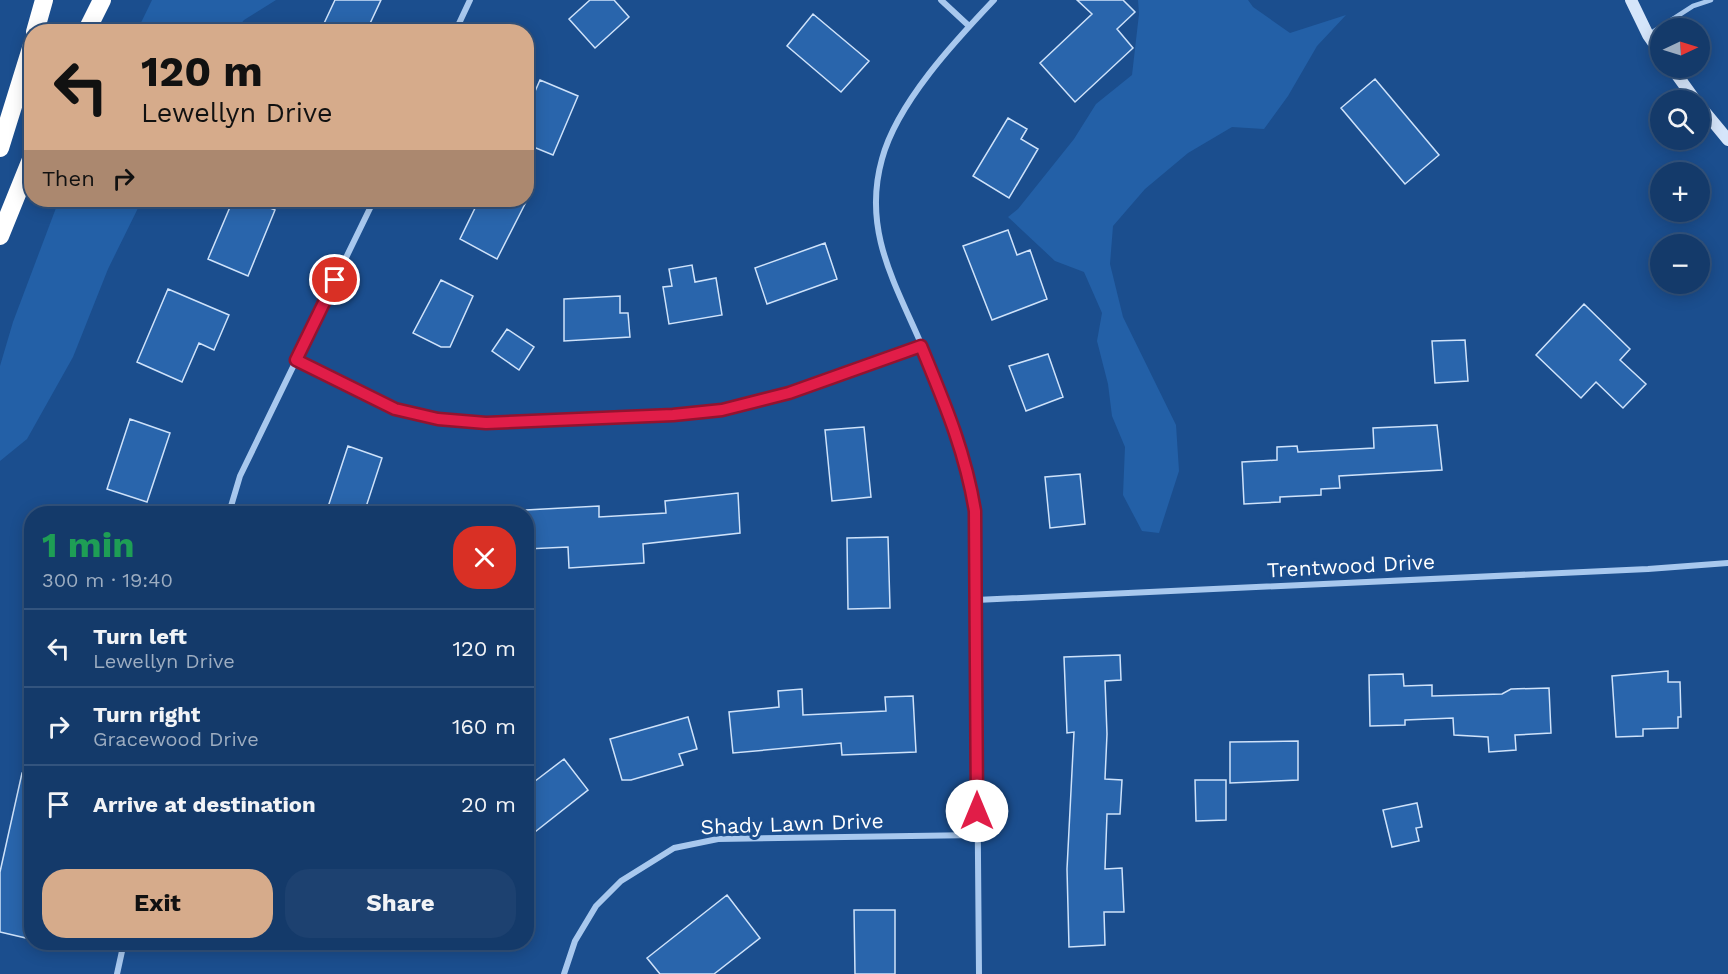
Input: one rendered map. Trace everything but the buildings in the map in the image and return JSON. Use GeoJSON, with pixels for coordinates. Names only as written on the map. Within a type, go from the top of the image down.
{"type":"FeatureCollection","features":[{"type":"Feature","properties":{"kind":"highway"},"geometry":{"type":"LineString","coordinates":[[37,24],[44,0]]}},
{"type":"Feature","properties":{"kind":"highway"},"geometry":{"type":"LineString","coordinates":[[90,24],[102,0]]}},
{"type":"Feature","properties":{"kind":"highway"},"geometry":{"type":"LineString","coordinates":[[0,148],[24,71]]}},
{"type":"Feature","properties":{"kind":"highway"},"geometry":{"type":"LineString","coordinates":[[0,236],[24,177]]}},
{"type":"Feature","properties":{"kind":"main road"},"geometry":{"type":"LineString","coordinates":[[1631,0],[1650,38]]}},
{"type":"Feature","properties":{"kind":"main road"},"geometry":{"type":"LineString","coordinates":[[1710,118],[1728,140]]}},
{"type":"Feature","properties":{"kind":"street"},"geometry":{"type":"LineString","coordinates":[[459,24],[470,0]]}},
{"type":"Feature","properties":{"kind":"street"},"geometry":{"type":"LineString","coordinates":[[941,0],[969,26]]}},
{"type":"Feature","properties":{"kind":"street"},"geometry":{"type":"LineString","coordinates":[[979,974],[975,511],[968,470],[951,420],[884,258],[875,222],[876,185],[882,157],[914,95],[969,26],[994,0]]}},
{"type":"Feature","properties":{"kind":"street"},"geometry":{"type":"LineString","coordinates":[[231,506],[240,476],[371,207]]}},
{"type":"Feature","properties":{"kind":"street"},"geometry":{"type":"LineString","coordinates":[[296,360],[395,409],[438,419],[486,423],[673,415],[722,410],[789,393],[921,346]]}},
{"type":"Feature","properties":{"kind":"street","name":"Trentwood Drive"},"geometry":{"type":"LineString","coordinates":[[976,600],[1607,571],[1728,563]]}},
{"type":"Feature","properties":{"kind":"street","name":"Shady Lawn Drive"},"geometry":{"type":"LineString","coordinates":[[564,974],[575,941],[596,906],[621,881],[674,848],[718,839],[977,835]]}},
{"type":"Feature","properties":{"kind":"street"},"geometry":{"type":"LineString","coordinates":[[117,974],[122,950]]}},
{"type":"Feature","properties":{"kind":"lane"},"geometry":{"type":"LineString","coordinates":[[1648,35],[1693,6],[1711,0]]}},
{"type":"Feature","properties":{"kind":"shaded area"},"geometry":{"type":"Polygon","coordinates":[[[152,0],[276,0],[241,24],[140,24],[152,0]]]}},
{"type":"Feature","properties":{"kind":"shaded area"},"geometry":{"type":"Polygon","coordinates":[[[1138,0],[1248,0],[1253,7],[1290,33],[1346,15],[1317,46],[1288,96],[1264,129],[1232,127],[1188,153],[1145,189],[1113,226],[1110,264],[1123,317],[1176,425],[1179,471],[1159,533],[1142,531],[1123,495],[1125,447],[1112,416],[1108,384],[1097,341],[1102,313],[1084,272],[1055,261],[1008,217],[1018,209],[1074,139],[1096,104],[1132,75],[1139,14],[1138,0]]]}},
{"type":"Feature","properties":{"kind":"shaded area"},"geometry":{"type":"Polygon","coordinates":[[[56,207],[139,207],[108,269],[73,357],[27,439],[0,461],[0,366],[13,322],[56,207]]]}},
{"type":"Feature","properties":{"kind":"route"},"geometry":{"type":"LineString","coordinates":[[335,280],[296,360],[395,409],[438,419],[486,423],[673,415],[722,410],[789,393],[921,346],[951,420],[968,470],[975,511],[977,811]]}}]}
